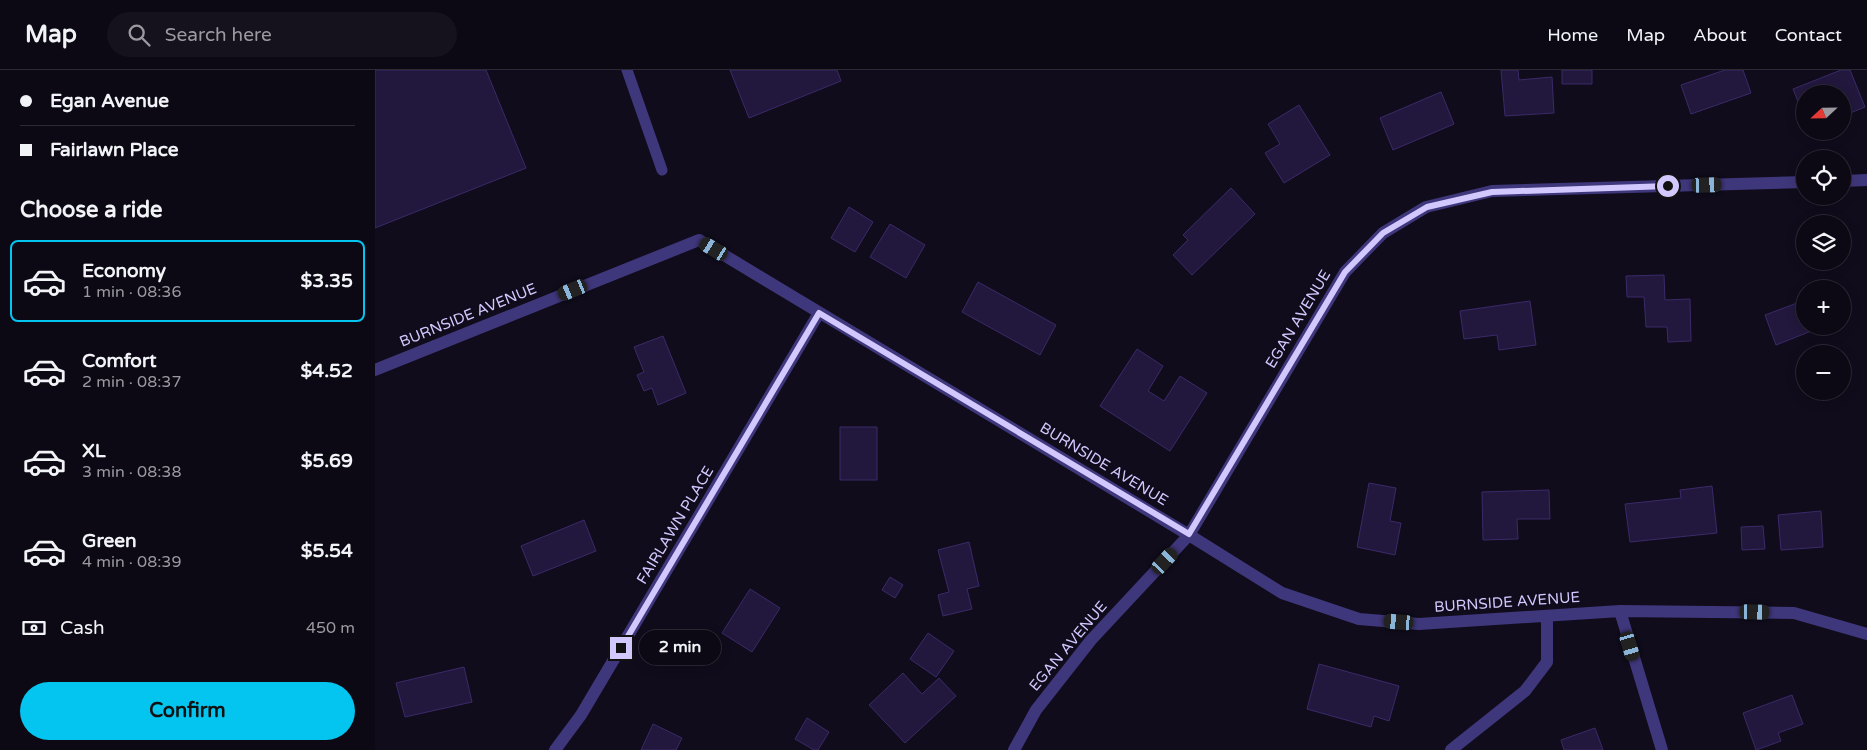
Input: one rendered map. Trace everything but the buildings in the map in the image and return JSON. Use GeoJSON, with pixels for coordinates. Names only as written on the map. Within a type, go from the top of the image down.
{"type":"FeatureCollection","features":[{"type":"Feature","properties":{"kind":"street"},"geometry":{"type":"LineString","coordinates":[[1851,181],[1867,180]]}},
{"type":"Feature","properties":{"kind":"street","name":"EGAN AVENUE"},"geometry":{"type":"LineString","coordinates":[[1014,750],[1036,710],[1091,640],[1189,534],[1345,272],[1383,233],[1427,207],[1492,192],[1796,182]]}},
{"type":"Feature","properties":{"kind":"street","name":"BURNSIDE AVENUE"},"geometry":{"type":"LineString","coordinates":[[375,370],[699,240],[1189,534],[1282,593],[1359,619],[1419,624],[1620,611],[1794,613],[1867,634]]}},
{"type":"Feature","properties":{"kind":"street","name":"FAIRLAWN PLACE"},"geometry":{"type":"LineString","coordinates":[[555,750],[581,714],[819,313]]}},
{"type":"Feature","properties":{"kind":"street"},"geometry":{"type":"LineString","coordinates":[[1620,611],[1662,750]]}},
{"type":"Feature","properties":{"kind":"street"},"geometry":{"type":"LineString","coordinates":[[1451,750],[1525,691],[1547,662],[1547,616]]}},
{"type":"Feature","properties":{"kind":"lane"},"geometry":{"type":"LineString","coordinates":[[627,70],[661,170]]}},
{"type":"Feature","properties":{"kind":"route"},"geometry":{"type":"LineString","coordinates":[[621,648],[819,313],[1189,534],[1345,272],[1383,233],[1427,207],[1492,192],[1668,186]]}}]}
